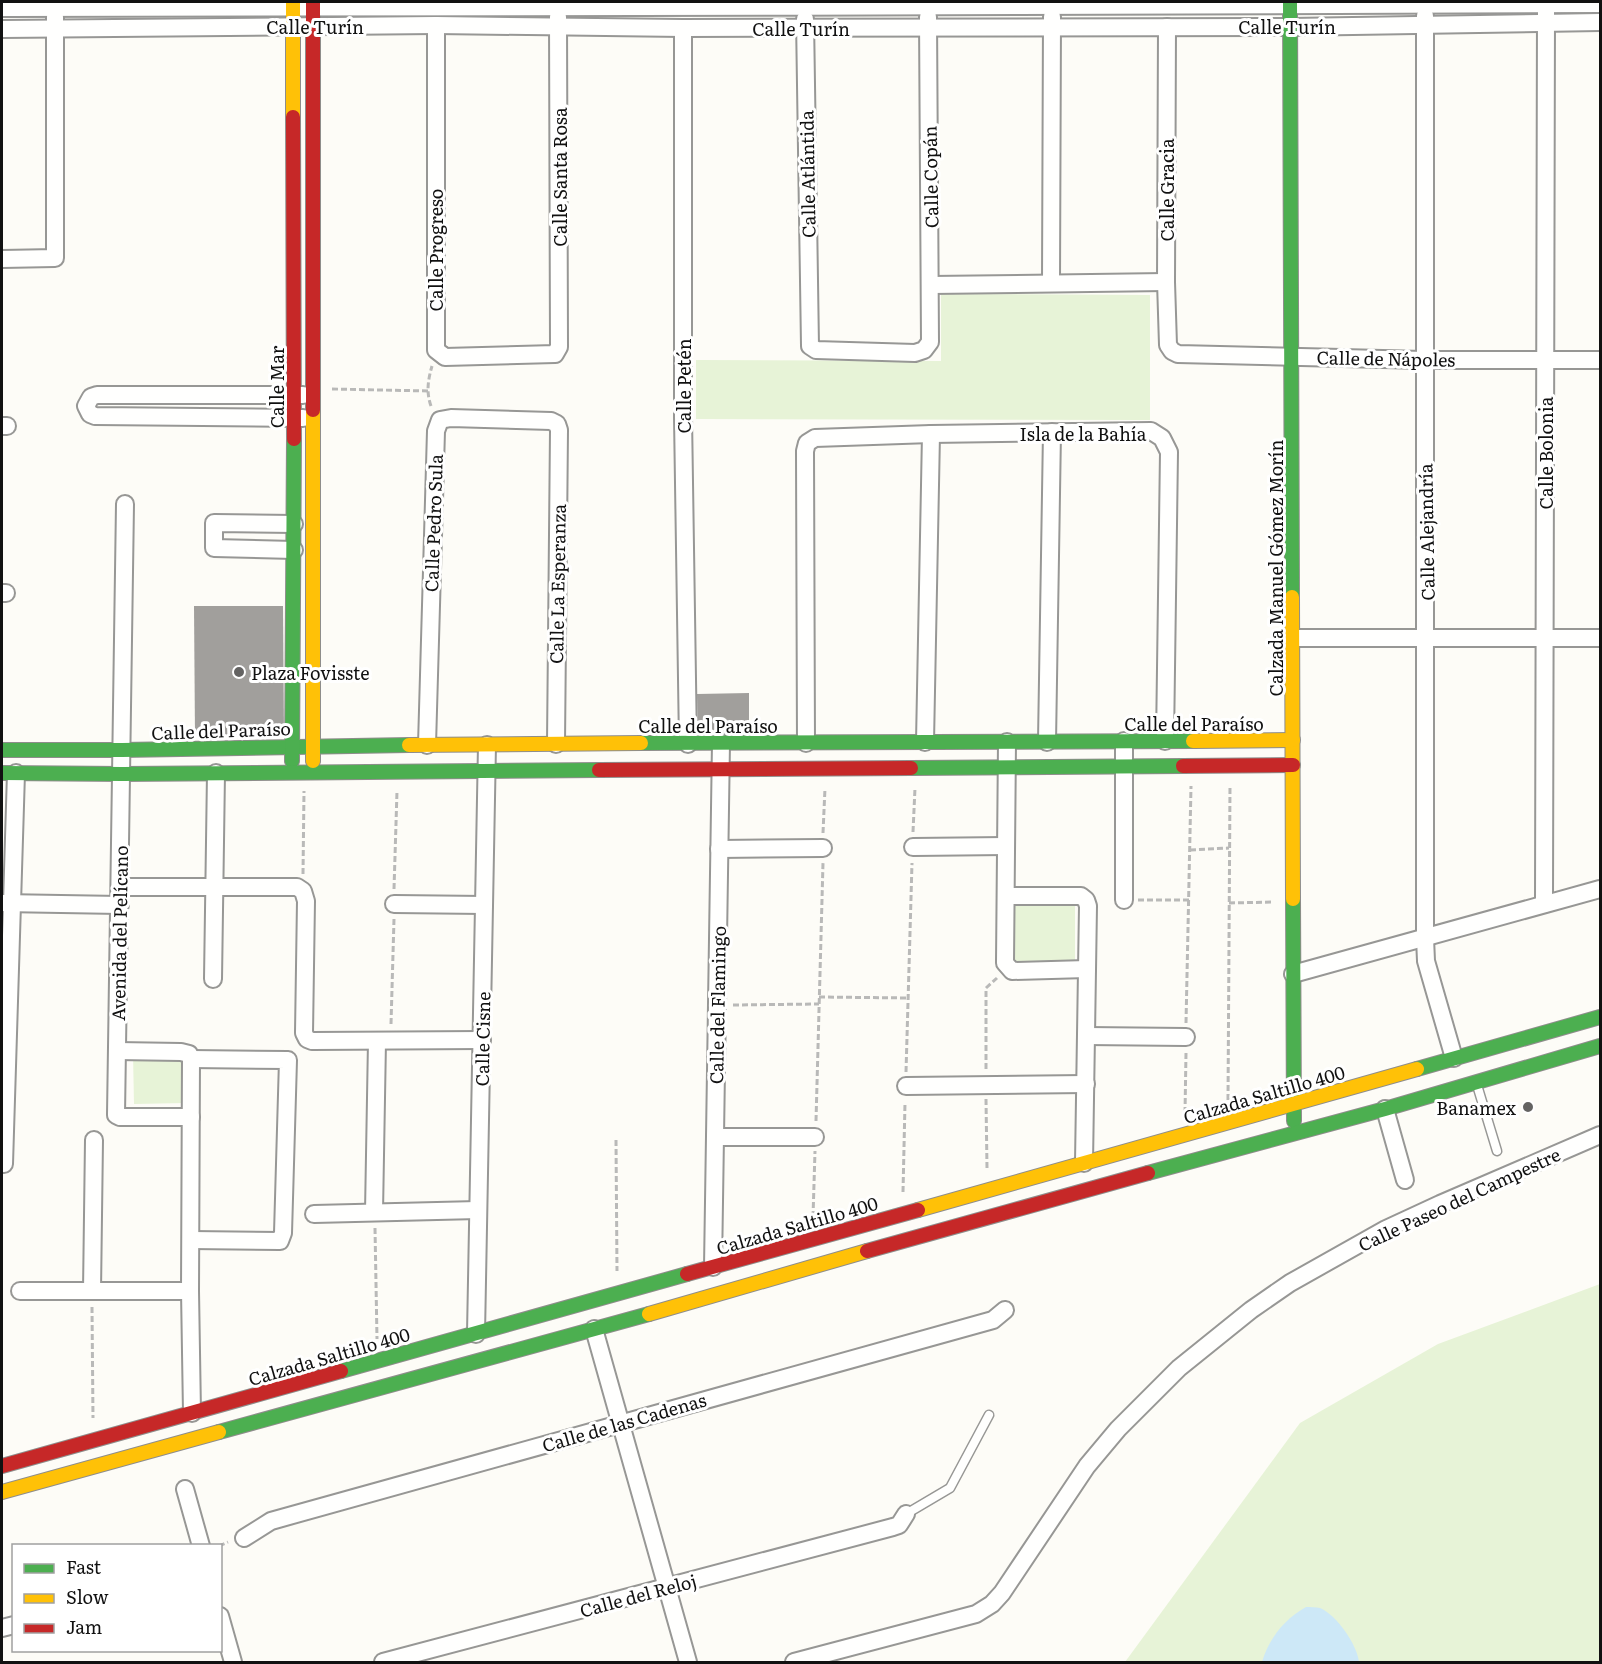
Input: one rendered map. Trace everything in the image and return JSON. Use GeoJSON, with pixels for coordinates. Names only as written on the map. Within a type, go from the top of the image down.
{"type":"FeatureCollection","features":[{"type":"Feature","properties":{"kind":"street","name":"Calle Turín"},"geometry":{"type":"LineString","coordinates":[[2,8],[173,4],[1425,2],[1600,4]]}},
{"type":"Feature","properties":{"kind":"street","name":"Calle Alejandría"},"geometry":{"type":"LineString","coordinates":[[1425,2],[1425,938],[1426,961],[1454,1058]]}},
{"type":"Feature","properties":{"kind":"street","name":"Calzada Manuel Gómez Morín"},"geometry":{"type":"LineString","coordinates":[[1290,3],[1294,1134]]}},
{"type":"Feature","properties":{"kind":"street","name":"Calle Bolonia"},"geometry":{"type":"LineString","coordinates":[[1544,904],[1546,3]]}},
{"type":"Feature","properties":{"kind":"street"},"geometry":{"type":"LineString","coordinates":[[173,4],[173,28]]}},
{"type":"Feature","properties":{"kind":"street","name":"Calle Mar"},"geometry":{"type":"LineString","coordinates":[[292,773],[293,4]]}},
{"type":"Feature","properties":{"kind":"street","name":"Calle Mar"},"geometry":{"type":"LineString","coordinates":[[313,4],[313,772]]}},
{"type":"Feature","properties":{"kind":"street","name":"Calle Atlántida"},"geometry":{"type":"LineString","coordinates":[[805,4],[810,346],[816,350],[827,351],[915,353],[924,350]]}},
{"type":"Feature","properties":{"kind":"street","name":"Calle Copán"},"geometry":{"type":"LineString","coordinates":[[924,350],[930,342],[931,285],[928,4]]}},
{"type":"Feature","properties":{"kind":"street"},"geometry":{"type":"LineString","coordinates":[[1051,283],[1052,4]]}},
{"type":"Feature","properties":{"kind":"street"},"geometry":{"type":"LineString","coordinates":[[2,259],[55,258],[54,5]]}},
{"type":"Feature","properties":{"kind":"street","name":"Calle Santa Rosa"},"geometry":{"type":"LineString","coordinates":[[439,354],[445,357],[555,354],[557,351],[558,5]]}},
{"type":"Feature","properties":{"kind":"street","name":"Calle Turín"},"geometry":{"type":"LineString","coordinates":[[2,29],[436,25],[683,28],[1290,27],[1600,22]]}},
{"type":"Feature","properties":{"kind":"street","name":"Calle Progreso"},"geometry":{"type":"LineString","coordinates":[[436,25],[435,344],[439,354]]}},
{"type":"Feature","properties":{"kind":"street","name":"Calle Gracia"},"geometry":{"type":"LineString","coordinates":[[1167,27],[1166,282],[1168,345],[1172,351]]}},
{"type":"Feature","properties":{"kind":"street","name":"Calle Petén"},"geometry":{"type":"LineString","coordinates":[[683,28],[683,417],[688,744]]}},
{"type":"Feature","properties":{"kind":"street"},"geometry":{"type":"LineString","coordinates":[[931,285],[1166,282]]}},
{"type":"Feature","properties":{"kind":"street","name":"Calle de Nápoles"},"geometry":{"type":"LineString","coordinates":[[1172,351],[1178,354],[1424,360],[1600,360]]}},
{"type":"Feature","properties":{"kind":"street"},"geometry":{"type":"LineString","coordinates":[[312,418],[95,416],[90,414],[86,406],[91,397],[97,395],[294,395],[313,392]]}},
{"type":"Feature","properties":{"kind":"street","name":"Calle La Esperanza"},"geometry":{"type":"LineString","coordinates":[[440,420],[451,418],[551,421],[557,424],[559,430],[556,744]]}},
{"type":"Feature","properties":{"kind":"street","name":"Calle Pedro Sula"},"geometry":{"type":"LineString","coordinates":[[427,745],[436,431],[440,420]]}},
{"type":"Feature","properties":{"kind":"street","name":"Isla de la Bahía"},"geometry":{"type":"LineString","coordinates":[[806,743],[805,451],[807,443],[815,438],[1151,430],[1162,438],[1169,452],[1165,741]]}},
{"type":"Feature","properties":{"kind":"street"},"geometry":{"type":"LineString","coordinates":[[1047,742],[1052,432]]}},
{"type":"Feature","properties":{"kind":"street"},"geometry":{"type":"LineString","coordinates":[[925,742],[930,434]]}},
{"type":"Feature","properties":{"kind":"street","name":"Avenida del Pelícano"},"geometry":{"type":"LineString","coordinates":[[125,504],[116,1115],[120,1117],[191,1117]]}},
{"type":"Feature","properties":{"kind":"street"},"geometry":{"type":"LineString","coordinates":[[294,524],[214,523],[214,548],[294,549]]}},
{"type":"Feature","properties":{"kind":"street"},"geometry":{"type":"LineString","coordinates":[[1293,638],[1600,638]]}},
{"type":"Feature","properties":{"kind":"street","name":"Calle del Paraíso"},"geometry":{"type":"LineString","coordinates":[[2,750],[122,750],[292,745],[1293,740]]}},
{"type":"Feature","properties":{"kind":"street"},"geometry":{"type":"LineString","coordinates":[[1124,741],[1124,900]]}},
{"type":"Feature","properties":{"kind":"street"},"geometry":{"type":"LineString","coordinates":[[1007,742],[1005,963],[1012,971],[1087,969]]}},
{"type":"Feature","properties":{"kind":"street","name":"Calle del Flamingo"},"geometry":{"type":"LineString","coordinates":[[713,1267],[721,743]]}},
{"type":"Feature","properties":{"kind":"street","name":"Calle Cisne"},"geometry":{"type":"LineString","coordinates":[[476,1334],[488,744]]}},
{"type":"Feature","properties":{"kind":"street"},"geometry":{"type":"LineString","coordinates":[[4,1164],[9,773],[1293,765]]}},
{"type":"Feature","properties":{"kind":"street"},"geometry":{"type":"LineString","coordinates":[[213,979],[216,773]]}},
{"type":"Feature","properties":{"kind":"street"},"geometry":{"type":"LineString","coordinates":[[913,847],[1006,846]]}},
{"type":"Feature","properties":{"kind":"street"},"geometry":{"type":"LineString","coordinates":[[719,849],[823,848]]}},
{"type":"Feature","properties":{"kind":"street"},"geometry":{"type":"LineString","coordinates":[[120,887],[297,887],[303,891],[306,901],[304,1033],[307,1039],[312,1041],[482,1040]]}},
{"type":"Feature","properties":{"kind":"street"},"geometry":{"type":"LineString","coordinates":[[1293,974],[1600,889]]}},
{"type":"Feature","properties":{"kind":"street"},"geometry":{"type":"LineString","coordinates":[[1006,896],[1081,896],[1086,900],[1088,906],[1084,1163]]}},
{"type":"Feature","properties":{"kind":"street"},"geometry":{"type":"LineString","coordinates":[[7,904],[120,905]]}},
{"type":"Feature","properties":{"kind":"street"},"geometry":{"type":"LineString","coordinates":[[394,904],[484,905]]}},
{"type":"Feature","properties":{"kind":"street","name":"Calzada Saltillo 400"},"geometry":{"type":"LineString","coordinates":[[2,1466],[1185,1136],[1600,1017]]}},
{"type":"Feature","properties":{"kind":"street"},"geometry":{"type":"LineString","coordinates":[[1086,1036],[1186,1037]]}},
{"type":"Feature","properties":{"kind":"street"},"geometry":{"type":"LineString","coordinates":[[374,1212],[377,1041]]}},
{"type":"Feature","properties":{"kind":"street"},"geometry":{"type":"LineString","coordinates":[[2,1492],[594,1329],[906,1239],[1385,1109],[1600,1046]]}},
{"type":"Feature","properties":{"kind":"street"},"geometry":{"type":"LineString","coordinates":[[117,1051],[190,1057],[288,1060],[283,1233],[280,1240],[190,1240]]}},
{"type":"Feature","properties":{"kind":"street"},"geometry":{"type":"LineString","coordinates":[[190,1057],[192,1413]]}},
{"type":"Feature","properties":{"kind":"street"},"geometry":{"type":"LineString","coordinates":[[906,1086],[1086,1084]]}},
{"type":"Feature","properties":{"kind":"street"},"geometry":{"type":"LineString","coordinates":[[1385,1109],[1405,1180]]}},
{"type":"Feature","properties":{"kind":"street","name":"Calle Paseo del Campestre"},"geometry":{"type":"LineString","coordinates":[[794,1662],[976,1614],[992,1604],[1002,1593],[1087,1466],[1118,1429],[1179,1368],[1251,1310],[1290,1283],[1386,1229],[1600,1135]]}},
{"type":"Feature","properties":{"kind":"street"},"geometry":{"type":"LineString","coordinates":[[715,1137],[815,1137]]}},
{"type":"Feature","properties":{"kind":"street"},"geometry":{"type":"LineString","coordinates":[[92,1291],[94,1140]]}},
{"type":"Feature","properties":{"kind":"street"},"geometry":{"type":"LineString","coordinates":[[314,1214],[478,1210]]}},
{"type":"Feature","properties":{"kind":"street"},"geometry":{"type":"LineString","coordinates":[[21,1291],[190,1291]]}},
{"type":"Feature","properties":{"kind":"street","name":"Calle de las Cadenas"},"geometry":{"type":"LineString","coordinates":[[244,1538],[271,1521],[993,1320],[1005,1310]]}},
{"type":"Feature","properties":{"kind":"street"},"geometry":{"type":"LineString","coordinates":[[594,1329],[688,1662]]}},
{"type":"Feature","properties":{"kind":"street"},"geometry":{"type":"LineString","coordinates":[[185,1489],[201,1544]]}},
{"type":"Feature","properties":{"kind":"street","name":"Calle del Reloj"},"geometry":{"type":"LineString","coordinates":[[383,1662],[893,1527],[899,1525],[906,1514]]}},
{"type":"Feature","properties":{"kind":"street"},"geometry":{"type":"LineString","coordinates":[[222,1623],[233,1662]]}},
{"type":"Feature","properties":{"kind":"lane"},"geometry":{"type":"LineString","coordinates":[[1092,4],[1093,27]]}},
{"type":"Feature","properties":{"kind":"lane"},"geometry":{"type":"LineString","coordinates":[[1125,4],[1126,27]]}},
{"type":"Feature","properties":{"kind":"lane"},"geometry":{"type":"LineString","coordinates":[[1476,1082],[1497,1151]]}},
{"type":"Feature","properties":{"kind":"lane"},"geometry":{"type":"LineString","coordinates":[[906,1514],[950,1488],[989,1415]]}},
{"type":"Feature","properties":{"kind":"path"},"geometry":{"type":"LineString","coordinates":[[439,354],[428,378],[428,391],[434,412],[440,420]]}},
{"type":"Feature","properties":{"kind":"path"},"geometry":{"type":"LineString","coordinates":[[313,392],[428,391]]}},
{"type":"Feature","properties":{"kind":"path"},"geometry":{"type":"LineString","coordinates":[[1185,1136],[1191,766]]}},
{"type":"Feature","properties":{"kind":"path"},"geometry":{"type":"LineString","coordinates":[[1228,1123],[1230,766]]}},
{"type":"Feature","properties":{"kind":"path"},"geometry":{"type":"LineString","coordinates":[[813,1239],[825,768]]}},
{"type":"Feature","properties":{"kind":"path"},"geometry":{"type":"LineString","coordinates":[[902,1214],[915,768]]}},
{"type":"Feature","properties":{"kind":"path"},"geometry":{"type":"LineString","coordinates":[[292,773],[304,787],[303,891]]}},
{"type":"Feature","properties":{"kind":"path"},"geometry":{"type":"LineString","coordinates":[[1190,850],[1229,848]]}},
{"type":"Feature","properties":{"kind":"path"},"geometry":{"type":"LineString","coordinates":[[1229,903],[1293,902]]}},
{"type":"Feature","properties":{"kind":"path"},"geometry":{"type":"LineString","coordinates":[[819,997],[909,999]]}},
{"type":"Feature","properties":{"kind":"path"},"geometry":{"type":"LineString","coordinates":[[717,1005],[819,1004]]}},
{"type":"Feature","properties":{"kind":"path"},"geometry":{"type":"LineString","coordinates":[[616,1140],[617,1294]]}},
{"type":"Feature","properties":{"kind":"path"},"geometry":{"type":"LineString","coordinates":[[374,1212],[377,1361]]}},
{"type":"Feature","properties":{"kind":"path"},"geometry":{"type":"LineString","coordinates":[[92,1291],[93,1440]]}},
{"type":"Feature","properties":{"kind":"green space"},"geometry":{"type":"Polygon","coordinates":[[[941,294],[1150,295],[1150,420],[696,419],[696,360],[941,361],[941,294]]]}},
{"type":"Feature","properties":{"kind":"green space"},"geometry":{"type":"Polygon","coordinates":[[[1004,906],[1075,906],[1075,962],[1004,962],[1004,906]]]}},
{"type":"Feature","properties":{"kind":"green space"},"geometry":{"type":"Polygon","coordinates":[[[185,1053],[186,1103],[134,1104],[133,1054],[185,1053]]]}},
{"type":"Feature","properties":{"kind":"green space"},"geometry":{"type":"Polygon","coordinates":[[[1600,1284],[1600,1662],[1125,1662],[1300,1423],[1438,1344],[1600,1284]]]}},
{"type":"Feature","properties":{"kind":"water"},"geometry":{"type":"Polygon","coordinates":[[[1306,1607],[1320,1608],[1333,1617],[1350,1639],[1359,1662],[1262,1662],[1278,1630],[1306,1607]]]}},
{"type":"Feature","properties":{"kind":"building","name":"Plaza Fovisste"},"geometry":{"type":"Polygon","coordinates":[[[194,606],[283,606],[284,737],[195,737],[194,606]]]}},
{"type":"Feature","properties":{"kind":"building"},"geometry":{"type":"Polygon","coordinates":[[[749,693],[749,736],[698,737],[697,694],[749,693]]]}},
{"type":"Feature","properties":{"kind":"traffic: fast"},"geometry":{"type":"LineString","coordinates":[[1290,2],[1292,597]]}},
{"type":"Feature","properties":{"kind":"traffic: fast"},"geometry":{"type":"LineString","coordinates":[[292,761],[294,439]]}},
{"type":"Feature","properties":{"kind":"traffic: fast"},"geometry":{"type":"LineString","coordinates":[[641,743],[1193,741]]}},
{"type":"Feature","properties":{"kind":"traffic: fast"},"geometry":{"type":"LineString","coordinates":[[2,750],[409,745]]}},
{"type":"Feature","properties":{"kind":"traffic: fast"},"geometry":{"type":"LineString","coordinates":[[911,768],[1183,766]]}},
{"type":"Feature","properties":{"kind":"traffic: fast"},"geometry":{"type":"LineString","coordinates":[[2,773],[599,770]]}},
{"type":"Feature","properties":{"kind":"traffic: fast"},"geometry":{"type":"LineString","coordinates":[[1293,899],[1294,1121]]}},
{"type":"Feature","properties":{"kind":"traffic: fast"},"geometry":{"type":"LineString","coordinates":[[1417,1069],[1600,1017]]}},
{"type":"Feature","properties":{"kind":"traffic: fast"},"geometry":{"type":"LineString","coordinates":[[1148,1173],[1385,1109],[1600,1046]]}},
{"type":"Feature","properties":{"kind":"traffic: fast"},"geometry":{"type":"LineString","coordinates":[[341,1371],[687,1274]]}},
{"type":"Feature","properties":{"kind":"traffic: fast"},"geometry":{"type":"LineString","coordinates":[[219,1432],[649,1314]]}},
{"type":"Feature","properties":{"kind":"traffic: slow"},"geometry":{"type":"LineString","coordinates":[[293,2],[293,117]]}},
{"type":"Feature","properties":{"kind":"traffic: slow"},"geometry":{"type":"LineString","coordinates":[[313,410],[313,761]]}},
{"type":"Feature","properties":{"kind":"traffic: slow"},"geometry":{"type":"LineString","coordinates":[[1292,597],[1293,899]]}},
{"type":"Feature","properties":{"kind":"traffic: slow"},"geometry":{"type":"LineString","coordinates":[[1193,741],[1293,740]]}},
{"type":"Feature","properties":{"kind":"traffic: slow"},"geometry":{"type":"LineString","coordinates":[[409,745],[641,743]]}},
{"type":"Feature","properties":{"kind":"traffic: slow"},"geometry":{"type":"LineString","coordinates":[[918,1210],[1417,1069]]}},
{"type":"Feature","properties":{"kind":"traffic: slow"},"geometry":{"type":"LineString","coordinates":[[649,1314],[867,1251]]}},
{"type":"Feature","properties":{"kind":"traffic: slow"},"geometry":{"type":"LineString","coordinates":[[2,1492],[219,1432]]}},
{"type":"Feature","properties":{"kind":"traffic: jam"},"geometry":{"type":"LineString","coordinates":[[313,2],[313,410]]}},
{"type":"Feature","properties":{"kind":"traffic: jam"},"geometry":{"type":"LineString","coordinates":[[293,117],[294,439]]}},
{"type":"Feature","properties":{"kind":"traffic: jam"},"geometry":{"type":"LineString","coordinates":[[1183,766],[1293,765]]}},
{"type":"Feature","properties":{"kind":"traffic: jam"},"geometry":{"type":"LineString","coordinates":[[599,770],[911,768]]}},
{"type":"Feature","properties":{"kind":"traffic: jam"},"geometry":{"type":"LineString","coordinates":[[867,1251],[1148,1173]]}},
{"type":"Feature","properties":{"kind":"traffic: jam"},"geometry":{"type":"LineString","coordinates":[[687,1274],[918,1210]]}},
{"type":"Feature","properties":{"kind":"traffic: jam"},"geometry":{"type":"LineString","coordinates":[[2,1466],[341,1371]]}},
{"type":"Feature","properties":{"kind":"place","name":"Plaza Fovisste"},"geometry":{"type":"Point","coordinates":[239,672]}},
{"type":"Feature","properties":{"kind":"place","name":"Banamex"},"geometry":{"type":"Point","coordinates":[1528,1107]}}]}
